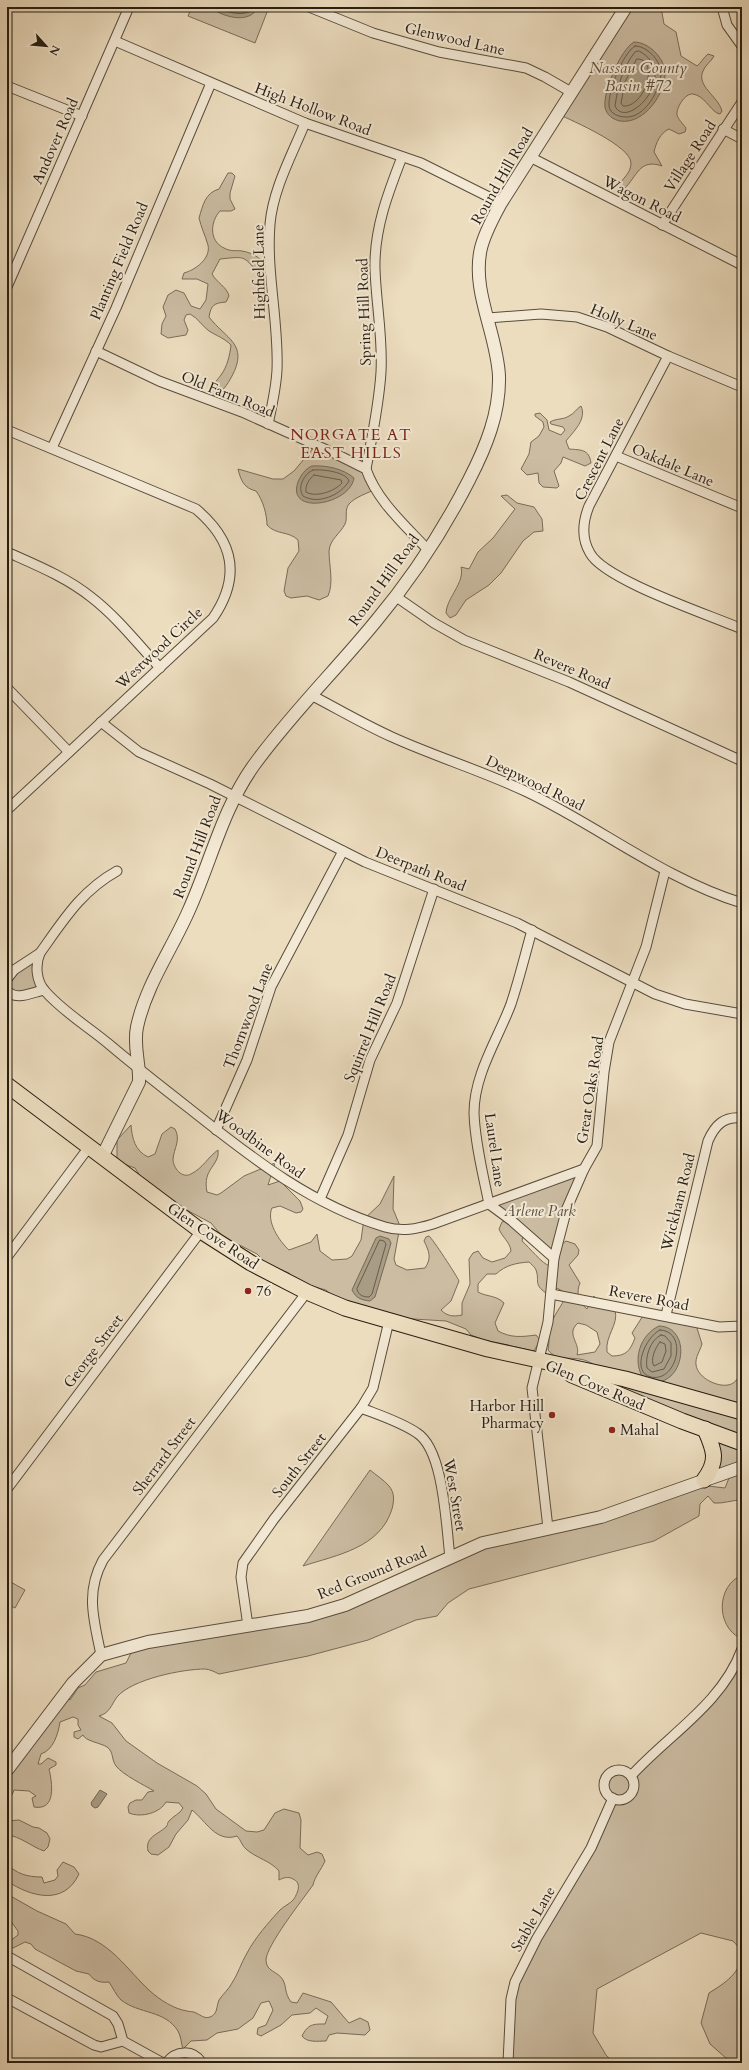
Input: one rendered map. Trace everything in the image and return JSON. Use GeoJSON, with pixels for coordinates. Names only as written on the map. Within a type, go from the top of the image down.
{"type":"FeatureCollection","features":[{"type":"Feature","properties":{"kind":"main road","name":"Glen Cove Road"},"geometry":{"type":"LineString","coordinates":[[7,1085],[202,1231],[251,1263],[307,1292],[345,1308],[389,1321],[538,1361],[624,1379],[742,1412]]}},
{"type":"Feature","properties":{"kind":"main road","name":"Glen Cove Road"},"geometry":{"type":"LineString","coordinates":[[538,1361],[742,1443]]}},
{"type":"Feature","properties":{"kind":"main road"},"geometry":{"type":"LineString","coordinates":[[704,1480],[711,1470],[714,1458],[713,1447],[705,1429]]}},
{"type":"Feature","properties":{"kind":"street","name":"Andover Road"},"geometry":{"type":"LineString","coordinates":[[7,287],[130,7]]}},
{"type":"Feature","properties":{"kind":"street","name":"Glenwood Lane"},"geometry":{"type":"LineString","coordinates":[[309,7],[373,33],[432,50],[526,68],[571,92]]}},
{"type":"Feature","properties":{"kind":"street","name":"Round Hill Road"},"geometry":{"type":"LineString","coordinates":[[102,1157],[139,1082],[135,1041],[143,1005],[191,906],[234,796],[254,763],[311,695],[376,622],[395,596],[428,550],[469,480],[484,449],[494,420],[498,398],[499,375],[479,280],[479,264],[485,236],[502,203],[530,157],[626,7]]}},
{"type":"Feature","properties":{"kind":"street"},"geometry":{"type":"LineString","coordinates":[[722,7],[727,24],[742,46]]}},
{"type":"Feature","properties":{"kind":"street","name":"High Hollow Road"},"geometry":{"type":"LineString","coordinates":[[115,41],[305,123],[444,173],[502,203]]}},
{"type":"Feature","properties":{"kind":"street","name":"Planting Field Road"},"geometry":{"type":"LineString","coordinates":[[52,448],[116,308],[210,83]]}},
{"type":"Feature","properties":{"kind":"street"},"geometry":{"type":"LineString","coordinates":[[7,86],[82,116]]}},
{"type":"Feature","properties":{"kind":"street","name":"Village Road"},"geometry":{"type":"LineString","coordinates":[[662,224],[742,102]]}},
{"type":"Feature","properties":{"kind":"street","name":"Highfield Lane"},"geometry":{"type":"LineString","coordinates":[[268,424],[276,391],[277,369],[269,248],[270,223],[278,188],[305,123]]}},
{"type":"Feature","properties":{"kind":"street"},"geometry":{"type":"LineString","coordinates":[[723,129],[742,139]]}},
{"type":"Feature","properties":{"kind":"street","name":"Spring Hill Road"},"geometry":{"type":"LineString","coordinates":[[366,469],[377,408],[381,372],[381,340],[376,285],[376,251],[386,200],[402,157]]}},
{"type":"Feature","properties":{"kind":"street","name":"Wagon Road"},"geometry":{"type":"LineString","coordinates":[[530,157],[742,265]]}},
{"type":"Feature","properties":{"kind":"street","name":"Holly Lane"},"geometry":{"type":"LineString","coordinates":[[488,318],[541,314],[576,317],[607,327],[668,356],[742,387]]}},
{"type":"Feature","properties":{"kind":"street","name":"Old Farm Road"},"geometry":{"type":"LineString","coordinates":[[96,351],[159,381],[242,412],[366,469]]}},
{"type":"Feature","properties":{"kind":"street","name":"Crescent Lane"},"geometry":{"type":"LineString","coordinates":[[668,356],[586,515],[584,527],[586,542],[590,553],[606,570],[617,577],[742,629]]}},
{"type":"Feature","properties":{"kind":"street","name":"Westwood Circle"},"geometry":{"type":"LineString","coordinates":[[7,430],[196,509],[211,521],[222,537],[228,552],[231,570],[228,591],[213,618],[7,810]]}},
{"type":"Feature","properties":{"kind":"street","name":"Oakdale Lane"},"geometry":{"type":"LineString","coordinates":[[616,456],[742,508]]}},
{"type":"Feature","properties":{"kind":"street"},"geometry":{"type":"LineString","coordinates":[[366,469],[370,480],[381,496],[428,550]]}},
{"type":"Feature","properties":{"kind":"street"},"geometry":{"type":"LineString","coordinates":[[7,552],[70,582],[91,596],[160,668]]}},
{"type":"Feature","properties":{"kind":"street","name":"Revere Road"},"geometry":{"type":"LineString","coordinates":[[395,596],[434,623],[464,640],[569,682],[742,761]]}},
{"type":"Feature","properties":{"kind":"street"},"geometry":{"type":"LineString","coordinates":[[7,688],[69,752]]}},
{"type":"Feature","properties":{"kind":"street","name":"Deepwood Road"},"geometry":{"type":"LineString","coordinates":[[311,695],[392,737],[479,771],[527,792],[578,819],[665,871],[694,886],[742,903]]}},
{"type":"Feature","properties":{"kind":"street","name":"Deerpath Road"},"geometry":{"type":"LineString","coordinates":[[101,722],[139,752],[234,796],[365,862],[532,930],[655,994],[685,1004],[742,1014]]}},
{"type":"Feature","properties":{"kind":"street","name":"Thornwood Lane"},"geometry":{"type":"LineString","coordinates":[[216,1130],[247,1060],[271,987],[343,851]]}},
{"type":"Feature","properties":{"kind":"street"},"geometry":{"type":"LineString","coordinates":[[7,979],[14,970],[40,954],[84,895],[99,881],[117,871]]}},
{"type":"Feature","properties":{"kind":"street","name":"Great Oaks Road"},"geometry":{"type":"LineString","coordinates":[[548,1528],[532,1388],[548,1322],[554,1258],[567,1208],[584,1169],[597,1146],[604,1072],[609,1042],[646,947],[665,871]]}},
{"type":"Feature","properties":{"kind":"street","name":"Squirrel Hill Road"},"geometry":{"type":"LineString","coordinates":[[320,1199],[348,1135],[370,1060],[398,1003],[434,889]]}},
{"type":"Feature","properties":{"kind":"street","name":"Laurel Lane"},"geometry":{"type":"LineString","coordinates":[[532,930],[511,1003],[482,1068],[476,1091],[474,1112],[476,1134],[489,1204],[523,1230],[554,1258]]}},
{"type":"Feature","properties":{"kind":"street"},"geometry":{"type":"LineString","coordinates":[[7,990],[13,995],[23,996],[44,990],[37,970],[40,954]]}},
{"type":"Feature","properties":{"kind":"street","name":"Woodbine Road"},"geometry":{"type":"LineString","coordinates":[[44,990],[139,1070],[274,1174],[302,1191],[355,1216],[386,1228],[401,1230],[433,1224],[584,1169]]}},
{"type":"Feature","properties":{"kind":"street","name":"Wickham Road"},"geometry":{"type":"LineString","coordinates":[[666,1315],[708,1141],[714,1129],[722,1121],[733,1117],[742,1118]]}},
{"type":"Feature","properties":{"kind":"street"},"geometry":{"type":"LineString","coordinates":[[7,1257],[90,1147]]}},
{"type":"Feature","properties":{"kind":"street","name":"George Street"},"geometry":{"type":"LineString","coordinates":[[7,1489],[202,1231]]}},
{"type":"Feature","properties":{"kind":"street","name":"Sherrard Street"},"geometry":{"type":"LineString","coordinates":[[101,1655],[92,1610],[92,1595],[97,1572],[103,1560],[307,1292]]}},
{"type":"Feature","properties":{"kind":"street","name":"Revere Road"},"geometry":{"type":"LineString","coordinates":[[551,1294],[666,1315],[719,1327],[732,1328],[742,1326]]}},
{"type":"Feature","properties":{"kind":"street","name":"South Street"},"geometry":{"type":"LineString","coordinates":[[248,1626],[242,1577],[243,1563],[274,1519],[361,1408],[373,1388],[389,1321]]}},
{"type":"Feature","properties":{"kind":"street","name":"West Street"},"geometry":{"type":"LineString","coordinates":[[361,1408],[417,1432],[426,1440],[432,1450],[442,1497],[450,1557]]}},
{"type":"Feature","properties":{"kind":"street","name":"Red Ground Road"},"geometry":{"type":"LineString","coordinates":[[7,1770],[72,1683],[101,1655],[148,1642],[308,1616],[345,1605],[483,1543],[601,1517],[721,1475],[741,1465]]}},
{"type":"Feature","properties":{"kind":"street"},"geometry":{"type":"LineString","coordinates":[[631,1776],[647,1758],[704,1708],[726,1679],[742,1649]]}},
{"type":"Feature","properties":{"kind":"street"},"geometry":{"type":"LineString","coordinates":[[618,1770],[628,1773],[631,1776],[634,1785],[630,1794],[622,1799],[609,1796],[604,1787],[606,1777],[609,1774],[618,1770]]}},
{"type":"Feature","properties":{"kind":"street","name":"Stable Lane"},"geometry":{"type":"LineString","coordinates":[[508,2063],[512,1999],[518,1974],[537,1938],[591,1848],[613,1798]]}},
{"type":"Feature","properties":{"kind":"street"},"geometry":{"type":"LineString","coordinates":[[7,1956],[113,2016],[118,2024],[123,2041]]}},
{"type":"Feature","properties":{"kind":"street"},"geometry":{"type":"LineString","coordinates":[[7,1998],[94,2045],[101,2047],[123,2041],[165,2063],[175,2055],[188,2053],[194,2055],[202,2063]]}},
{"type":"Feature","properties":{"kind":"green space"},"geometry":{"type":"Polygon","coordinates":[[[192,7],[269,7],[255,43],[188,16],[192,7]]]}},
{"type":"Feature","properties":{"kind":"green space"},"geometry":{"type":"Polygon","coordinates":[[[626,7],[661,7],[664,24],[676,32],[681,56],[697,66],[708,54],[714,56],[704,69],[702,81],[722,111],[720,114],[717,113],[697,95],[690,94],[684,98],[678,109],[677,115],[686,128],[685,132],[679,134],[669,129],[663,133],[657,142],[654,152],[662,166],[654,164],[643,167],[624,189],[618,187],[630,170],[631,163],[628,156],[622,149],[588,128],[558,114],[626,7]]]}},
{"type":"Feature","properties":{"kind":"green space"},"geometry":{"type":"Polygon","coordinates":[[[228,173],[232,173],[235,176],[230,193],[230,199],[235,209],[231,211],[220,211],[214,220],[214,236],[219,245],[227,249],[255,255],[264,264],[267,271],[265,276],[258,274],[246,260],[242,258],[234,258],[220,259],[212,274],[226,290],[229,296],[226,302],[216,304],[212,307],[209,317],[233,343],[237,349],[238,356],[237,365],[232,376],[224,388],[213,396],[211,394],[212,388],[225,368],[231,345],[209,331],[190,314],[186,315],[184,320],[188,330],[186,335],[168,338],[161,334],[162,324],[166,316],[163,307],[168,295],[176,290],[184,293],[191,306],[200,309],[206,300],[208,284],[197,279],[182,279],[184,273],[197,267],[207,255],[208,245],[199,218],[205,200],[211,193],[219,189],[228,173]]]}},
{"type":"Feature","properties":{"kind":"green space"},"geometry":{"type":"Polygon","coordinates":[[[581,406],[582,416],[579,425],[566,441],[569,449],[584,451],[590,458],[591,463],[585,466],[563,457],[561,463],[554,471],[559,486],[557,488],[543,487],[539,483],[538,473],[527,475],[521,469],[529,454],[531,442],[539,436],[544,427],[543,422],[535,416],[535,414],[540,413],[547,420],[549,430],[561,435],[565,430],[563,427],[551,424],[550,422],[567,417],[581,406]]]}},
{"type":"Feature","properties":{"kind":"green space"},"geometry":{"type":"Polygon","coordinates":[[[315,446],[366,469],[376,489],[362,495],[349,504],[346,511],[345,524],[331,543],[329,551],[331,580],[330,591],[328,596],[319,600],[307,596],[291,598],[286,596],[284,591],[288,568],[299,551],[298,540],[291,535],[274,530],[267,525],[261,499],[256,491],[246,486],[240,477],[238,469],[273,479],[283,479],[294,471],[315,446]]]}},
{"type":"Feature","properties":{"kind":"green space"},"geometry":{"type":"Polygon","coordinates":[[[507,495],[517,503],[534,507],[542,519],[543,531],[534,532],[523,541],[501,573],[489,585],[466,600],[456,615],[450,618],[446,613],[447,607],[460,579],[462,573],[461,567],[469,569],[478,552],[493,538],[515,509],[501,496],[507,495]]]}},
{"type":"Feature","properties":{"kind":"green space"},"geometry":{"type":"Polygon","coordinates":[[[37,959],[44,990],[23,996],[7,990],[7,979],[37,959]]]}},
{"type":"Feature","properties":{"kind":"green space","name":"Arlene Park"},"geometry":{"type":"Polygon","coordinates":[[[131,1125],[132,1135],[137,1148],[148,1157],[155,1154],[162,1134],[171,1127],[175,1129],[177,1133],[177,1140],[173,1162],[176,1169],[184,1175],[195,1172],[218,1150],[218,1155],[209,1172],[206,1184],[207,1192],[217,1195],[244,1176],[275,1163],[268,1185],[280,1181],[300,1201],[303,1209],[301,1212],[296,1213],[280,1206],[272,1208],[271,1219],[274,1230],[289,1250],[311,1242],[317,1234],[320,1251],[332,1260],[347,1259],[352,1256],[361,1240],[364,1219],[380,1204],[394,1176],[393,1209],[400,1226],[394,1259],[396,1265],[407,1270],[425,1268],[429,1254],[424,1241],[426,1237],[429,1236],[459,1281],[451,1301],[441,1310],[448,1315],[453,1316],[462,1315],[462,1303],[470,1284],[469,1259],[473,1253],[478,1251],[483,1258],[492,1262],[505,1258],[511,1251],[499,1229],[502,1222],[508,1220],[489,1204],[584,1169],[554,1258],[523,1237],[522,1241],[540,1259],[550,1266],[562,1244],[566,1241],[575,1244],[579,1250],[578,1255],[569,1265],[580,1283],[578,1293],[580,1300],[587,1309],[594,1296],[597,1303],[602,1307],[615,1310],[615,1320],[607,1346],[607,1352],[612,1356],[621,1355],[627,1352],[635,1338],[632,1333],[646,1311],[696,1325],[702,1344],[696,1362],[697,1370],[709,1381],[719,1385],[728,1385],[733,1383],[741,1373],[739,1362],[742,1352],[742,1467],[709,1473],[705,1429],[538,1361],[599,1368],[590,1362],[575,1358],[562,1358],[555,1356],[548,1350],[551,1325],[567,1294],[557,1288],[553,1292],[546,1293],[542,1290],[538,1285],[535,1269],[529,1262],[511,1265],[496,1274],[487,1274],[478,1284],[478,1292],[495,1297],[504,1303],[495,1323],[498,1331],[507,1335],[516,1336],[536,1335],[540,1340],[534,1351],[484,1340],[471,1335],[466,1329],[446,1321],[397,1318],[335,1298],[326,1290],[295,1281],[289,1273],[267,1264],[257,1254],[222,1236],[211,1223],[183,1208],[144,1182],[135,1168],[121,1163],[117,1157],[117,1140],[131,1125]],[[578,1323],[574,1327],[573,1335],[578,1351],[577,1355],[595,1352],[600,1344],[597,1332],[586,1325],[578,1323]]]}},
{"type":"Feature","properties":{"kind":"green space"},"geometry":{"type":"Polygon","coordinates":[[[370,1470],[387,1484],[394,1497],[393,1506],[386,1522],[378,1533],[356,1548],[303,1566],[370,1470]]]}},
{"type":"Feature","properties":{"kind":"green space"},"geometry":{"type":"Polygon","coordinates":[[[742,1472],[742,1500],[714,1503],[708,1496],[700,1504],[699,1516],[654,1541],[469,1589],[448,1603],[437,1616],[416,1620],[368,1640],[308,1656],[219,1674],[207,1669],[196,1669],[158,1676],[134,1685],[124,1691],[117,1697],[106,1713],[99,1716],[112,1723],[126,1741],[157,1763],[197,1786],[206,1794],[216,1809],[246,1831],[257,1832],[264,1830],[275,1813],[284,1809],[299,1813],[301,1820],[300,1848],[308,1855],[317,1852],[322,1854],[325,1861],[313,1885],[272,1944],[266,1960],[267,1964],[270,1969],[283,1980],[287,1995],[291,2002],[297,2003],[303,1993],[331,2002],[349,2023],[360,2018],[368,2022],[370,2030],[365,2035],[337,2033],[329,2035],[326,2041],[307,2040],[302,2036],[306,2029],[314,2025],[325,2024],[328,2016],[316,2008],[310,2013],[292,2015],[281,2025],[261,2036],[257,2034],[258,2028],[266,2025],[273,2010],[269,2001],[261,2003],[253,2018],[238,2029],[217,2033],[207,2040],[191,2041],[183,2049],[179,2033],[173,2024],[166,2019],[136,2008],[121,2000],[109,1982],[98,1981],[89,1974],[76,1971],[35,1949],[31,1944],[25,1942],[13,1948],[10,1947],[10,1941],[18,1935],[18,1931],[7,1916],[7,1894],[37,1911],[66,1924],[75,1934],[98,1942],[117,1956],[150,1991],[163,2001],[177,2008],[194,2012],[204,2017],[210,2017],[216,2012],[219,2000],[231,1985],[254,1942],[266,1925],[280,1910],[294,1899],[298,1891],[298,1883],[296,1881],[287,1877],[279,1880],[279,1871],[246,1849],[237,1836],[230,1837],[217,1834],[192,1810],[188,1820],[176,1834],[169,1847],[158,1855],[151,1854],[148,1851],[148,1842],[150,1839],[166,1827],[169,1821],[183,1808],[179,1803],[166,1802],[155,1812],[150,1814],[139,1815],[129,1813],[128,1807],[130,1803],[136,1800],[142,1800],[148,1792],[154,1791],[119,1769],[114,1763],[111,1751],[107,1747],[87,1739],[83,1735],[78,1739],[74,1737],[74,1732],[81,1730],[78,1725],[78,1719],[73,1717],[60,1722],[58,1732],[52,1746],[41,1754],[38,1764],[41,1764],[48,1758],[56,1762],[56,1765],[49,1769],[52,1788],[50,1800],[46,1805],[34,1807],[32,1798],[36,1796],[29,1791],[14,1790],[12,1795],[7,1795],[7,1779],[11,1770],[68,1698],[70,1700],[78,1688],[85,1685],[96,1672],[126,1663],[133,1649],[337,1611],[395,1589],[470,1553],[499,1543],[576,1529],[628,1513],[689,1488],[708,1486],[725,1488],[729,1478],[742,1472]]]}},
{"type":"Feature","properties":{"kind":"green space"},"geometry":{"type":"Polygon","coordinates":[[[742,1575],[742,1643],[740,1638],[732,1632],[727,1625],[723,1616],[722,1606],[727,1588],[733,1580],[742,1575]]]}},
{"type":"Feature","properties":{"kind":"green space"},"geometry":{"type":"Polygon","coordinates":[[[7,1580],[25,1590],[15,1608],[7,1604],[7,1580]]]}},
{"type":"Feature","properties":{"kind":"green space"},"geometry":{"type":"Polygon","coordinates":[[[742,1649],[742,1951],[733,1941],[701,1933],[597,1989],[593,2033],[606,2055],[614,2063],[511,2063],[513,1991],[616,1799],[624,1798],[630,1794],[633,1787],[632,1779],[704,1708],[742,1649]]]}},
{"type":"Feature","properties":{"kind":"green space"},"geometry":{"type":"Polygon","coordinates":[[[619,1773],[624,1774],[630,1780],[630,1790],[624,1796],[619,1797],[614,1796],[608,1790],[607,1785],[608,1780],[614,1774],[619,1773]]]}},
{"type":"Feature","properties":{"kind":"green space"},"geometry":{"type":"Polygon","coordinates":[[[19,1820],[47,1833],[50,1839],[48,1847],[44,1851],[17,1837],[7,1835],[7,1821],[19,1820]]]}},
{"type":"Feature","properties":{"kind":"green space"},"geometry":{"type":"Polygon","coordinates":[[[63,1862],[74,1867],[79,1874],[73,1884],[65,1891],[46,1896],[26,1891],[7,1881],[7,1864],[23,1874],[42,1877],[44,1883],[55,1880],[58,1876],[57,1870],[63,1862]]]}},
{"type":"Feature","properties":{"kind":"green space"},"geometry":{"type":"Polygon","coordinates":[[[742,1953],[742,2062],[726,2058],[710,2044],[701,2023],[709,1993],[731,1977],[739,1966],[742,1953]]]}},
{"type":"Feature","properties":{"kind":"water"},"geometry":{"type":"Polygon","coordinates":[[[210,7],[258,7],[254,13],[249,16],[236,18],[221,14],[210,7]]]}},
{"type":"Feature","properties":{"kind":"water","name":"Nassau County Basin #72"},"geometry":{"type":"Polygon","coordinates":[[[634,42],[650,48],[662,61],[665,72],[662,89],[658,98],[645,113],[629,121],[615,120],[606,110],[605,100],[618,62],[623,53],[634,42]]]}},
{"type":"Feature","properties":{"kind":"water"},"geometry":{"type":"Polygon","coordinates":[[[312,466],[334,468],[345,472],[354,478],[350,487],[342,495],[320,503],[309,503],[301,500],[297,493],[300,477],[312,466]]]}},
{"type":"Feature","properties":{"kind":"water"},"geometry":{"type":"Polygon","coordinates":[[[380,1236],[389,1239],[391,1243],[375,1297],[370,1301],[364,1300],[357,1297],[352,1290],[376,1238],[380,1236]]]}},
{"type":"Feature","properties":{"kind":"water"},"geometry":{"type":"Polygon","coordinates":[[[659,1326],[670,1329],[677,1335],[681,1355],[673,1374],[665,1380],[655,1382],[643,1378],[638,1364],[638,1356],[647,1335],[659,1326]]]}},
{"type":"Feature","properties":{"kind":"water"},"geometry":{"type":"Polygon","coordinates":[[[100,1790],[107,1794],[98,1807],[95,1808],[91,1803],[100,1790]]]}},
{"type":"Feature","properties":{"kind":"place","name":"76"},"geometry":{"type":"Point","coordinates":[248,1291]}},
{"type":"Feature","properties":{"kind":"place","name":"Harbor Hill Pharmacy"},"geometry":{"type":"Point","coordinates":[552,1415]}},
{"type":"Feature","properties":{"kind":"place","name":"Mahal"},"geometry":{"type":"Point","coordinates":[612,1430]}},
{"type":"Feature","properties":{"kind":"district","name":"NORGATE AT EAST HILLS"},"geometry":{"type":"Point","coordinates":[351,444]}}]}
